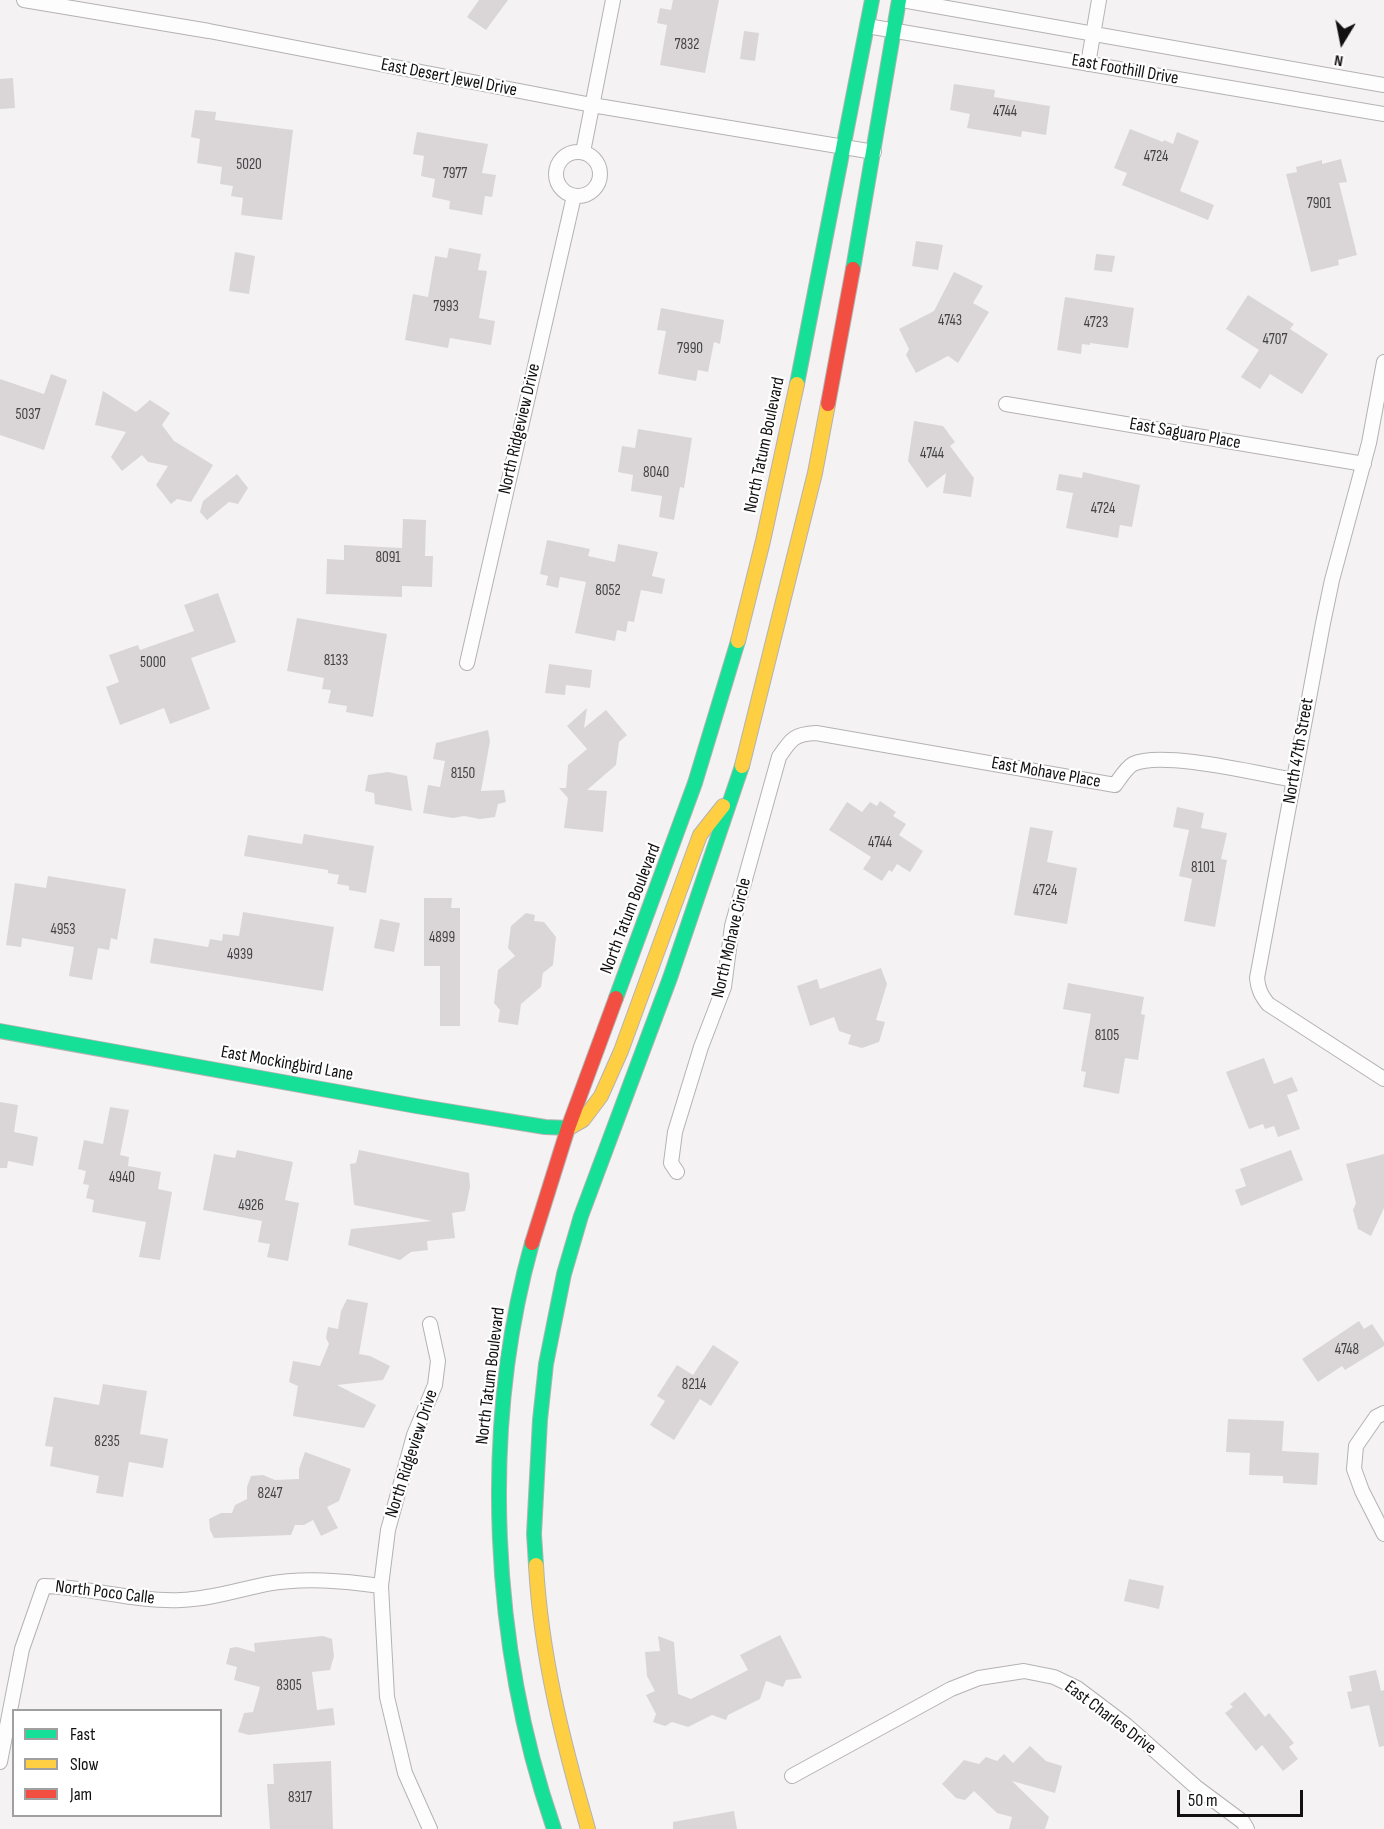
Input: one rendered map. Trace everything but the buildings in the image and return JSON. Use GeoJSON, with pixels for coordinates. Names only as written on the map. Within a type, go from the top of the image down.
{"type":"FeatureCollection","features":[{"type":"Feature","properties":{"kind":"main road","name":"North Tatum Boulevard"},"geometry":{"type":"LineString","coordinates":[[554,1829],[534,1767],[505,1622],[497,1496],[502,1405],[515,1316],[525,1269],[569,1128],[675,843],[718,713],[757,573],[794,398],[872,0]]}},
{"type":"Feature","properties":{"kind":"main road"},"geometry":{"type":"LineString","coordinates":[[588,1829],[564,1745],[543,1645],[537,1588],[534,1534],[540,1420],[546,1365],[564,1275],[581,1216],[670,978],[734,793],[791,574],[815,473],[901,0]]}},
{"type":"Feature","properties":{"kind":"main road"},"geometry":{"type":"LineString","coordinates":[[569,1128],[583,1120],[601,1096],[621,1051],[700,835],[734,793]]}},
{"type":"Feature","properties":{"kind":"main road","name":"East Mockingbird Lane"},"geometry":{"type":"LineString","coordinates":[[0,1031],[416,1106],[545,1127],[569,1128]]}},
{"type":"Feature","properties":{"kind":"street","name":"East Desert Jewel Drive"},"geometry":{"type":"LineString","coordinates":[[24,0],[209,31],[592,105],[874,152]]}},
{"type":"Feature","properties":{"kind":"street"},"geometry":{"type":"LineString","coordinates":[[583,152],[613,0]]}},
{"type":"Feature","properties":{"kind":"street","name":"East Foothill Drive"},"geometry":{"type":"LineString","coordinates":[[901,0],[1384,85]]}},
{"type":"Feature","properties":{"kind":"street"},"geometry":{"type":"LineString","coordinates":[[1088,64],[1099,0]]}},
{"type":"Feature","properties":{"kind":"street","name":"East Foothill Drive"},"geometry":{"type":"LineString","coordinates":[[867,26],[1384,114]]}},
{"type":"Feature","properties":{"kind":"street"},"geometry":{"type":"LineString","coordinates":[[575,152],[583,152],[596,160],[601,174],[595,189],[589,194],[574,196],[567,194],[558,184],[556,170],[563,158],[575,152]]}},
{"type":"Feature","properties":{"kind":"street","name":"North Ridgeview Drive"},"geometry":{"type":"LineString","coordinates":[[467,663],[574,196]]}},
{"type":"Feature","properties":{"kind":"street","name":"North 47th Street"},"geometry":{"type":"LineString","coordinates":[[1384,362],[1364,464],[1332,580],[1257,978],[1257,987],[1268,1004],[1384,1079]]}},
{"type":"Feature","properties":{"kind":"street","name":"East Saguaro Place"},"geometry":{"type":"LineString","coordinates":[[1006,404],[1364,464]]}},
{"type":"Feature","properties":{"kind":"street","name":"East Mohave Place"},"geometry":{"type":"LineString","coordinates":[[790,740],[802,733],[816,733],[1115,784],[1132,764],[1157,758],[1294,780]]}},
{"type":"Feature","properties":{"kind":"street","name":"North Mohave Circle"},"geometry":{"type":"LineString","coordinates":[[677,1172],[671,1163],[675,1132],[701,1047],[724,987],[735,913],[779,757],[790,740]]}},
{"type":"Feature","properties":{"kind":"street","name":"North Ridgeview Drive"},"geometry":{"type":"LineString","coordinates":[[430,1324],[438,1361],[435,1385],[414,1435],[388,1530],[381,1586],[387,1697],[405,1773],[430,1829]]}},
{"type":"Feature","properties":{"kind":"street"},"geometry":{"type":"LineString","coordinates":[[1384,1413],[1376,1417],[1356,1446],[1354,1469],[1362,1491],[1384,1534]]}},
{"type":"Feature","properties":{"kind":"street","name":"North Poco Calle"},"geometry":{"type":"LineString","coordinates":[[0,1762],[22,1649],[44,1586],[71,1587],[144,1600],[183,1600],[296,1580],[353,1582],[381,1586]]}},
{"type":"Feature","properties":{"kind":"street","name":"East Charles Drive"},"geometry":{"type":"LineString","coordinates":[[792,1776],[951,1689],[979,1678],[1024,1671],[1054,1677],[1077,1688],[1126,1725],[1196,1787],[1243,1822],[1247,1829]]}},
{"type":"Feature","properties":{"kind":"traffic: fast"},"geometry":{"type":"LineString","coordinates":[[797,384],[872,0]]}},
{"type":"Feature","properties":{"kind":"traffic: fast"},"geometry":{"type":"LineString","coordinates":[[853,269],[899,0]]}},
{"type":"Feature","properties":{"kind":"traffic: fast"},"geometry":{"type":"LineString","coordinates":[[616,998],[695,783],[738,641]]}},
{"type":"Feature","properties":{"kind":"traffic: fast"},"geometry":{"type":"LineString","coordinates":[[536,1565],[534,1534],[540,1420],[546,1364],[564,1274],[581,1216],[670,978],[742,766]]}},
{"type":"Feature","properties":{"kind":"traffic: fast"},"geometry":{"type":"LineString","coordinates":[[0,1031],[416,1106],[545,1127],[569,1128]]}},
{"type":"Feature","properties":{"kind":"traffic: fast"},"geometry":{"type":"LineString","coordinates":[[532,1243],[515,1314],[505,1387],[499,1462],[500,1538],[506,1613],[517,1687],[533,1759],[554,1829]]}},
{"type":"Feature","properties":{"kind":"traffic: slow"},"geometry":{"type":"LineString","coordinates":[[738,641],[763,541],[797,384]]}},
{"type":"Feature","properties":{"kind":"traffic: slow"},"geometry":{"type":"LineString","coordinates":[[742,766],[815,473],[828,404]]}},
{"type":"Feature","properties":{"kind":"traffic: slow"},"geometry":{"type":"LineString","coordinates":[[569,1128],[583,1120],[601,1096],[621,1051],[700,835],[723,806]]}},
{"type":"Feature","properties":{"kind":"traffic: slow"},"geometry":{"type":"LineString","coordinates":[[536,1565],[543,1632],[554,1698],[588,1829]]}},
{"type":"Feature","properties":{"kind":"traffic: jam"},"geometry":{"type":"LineString","coordinates":[[828,404],[853,269]]}},
{"type":"Feature","properties":{"kind":"traffic: jam"},"geometry":{"type":"LineString","coordinates":[[532,1243],[568,1128],[616,998]]}}]}
